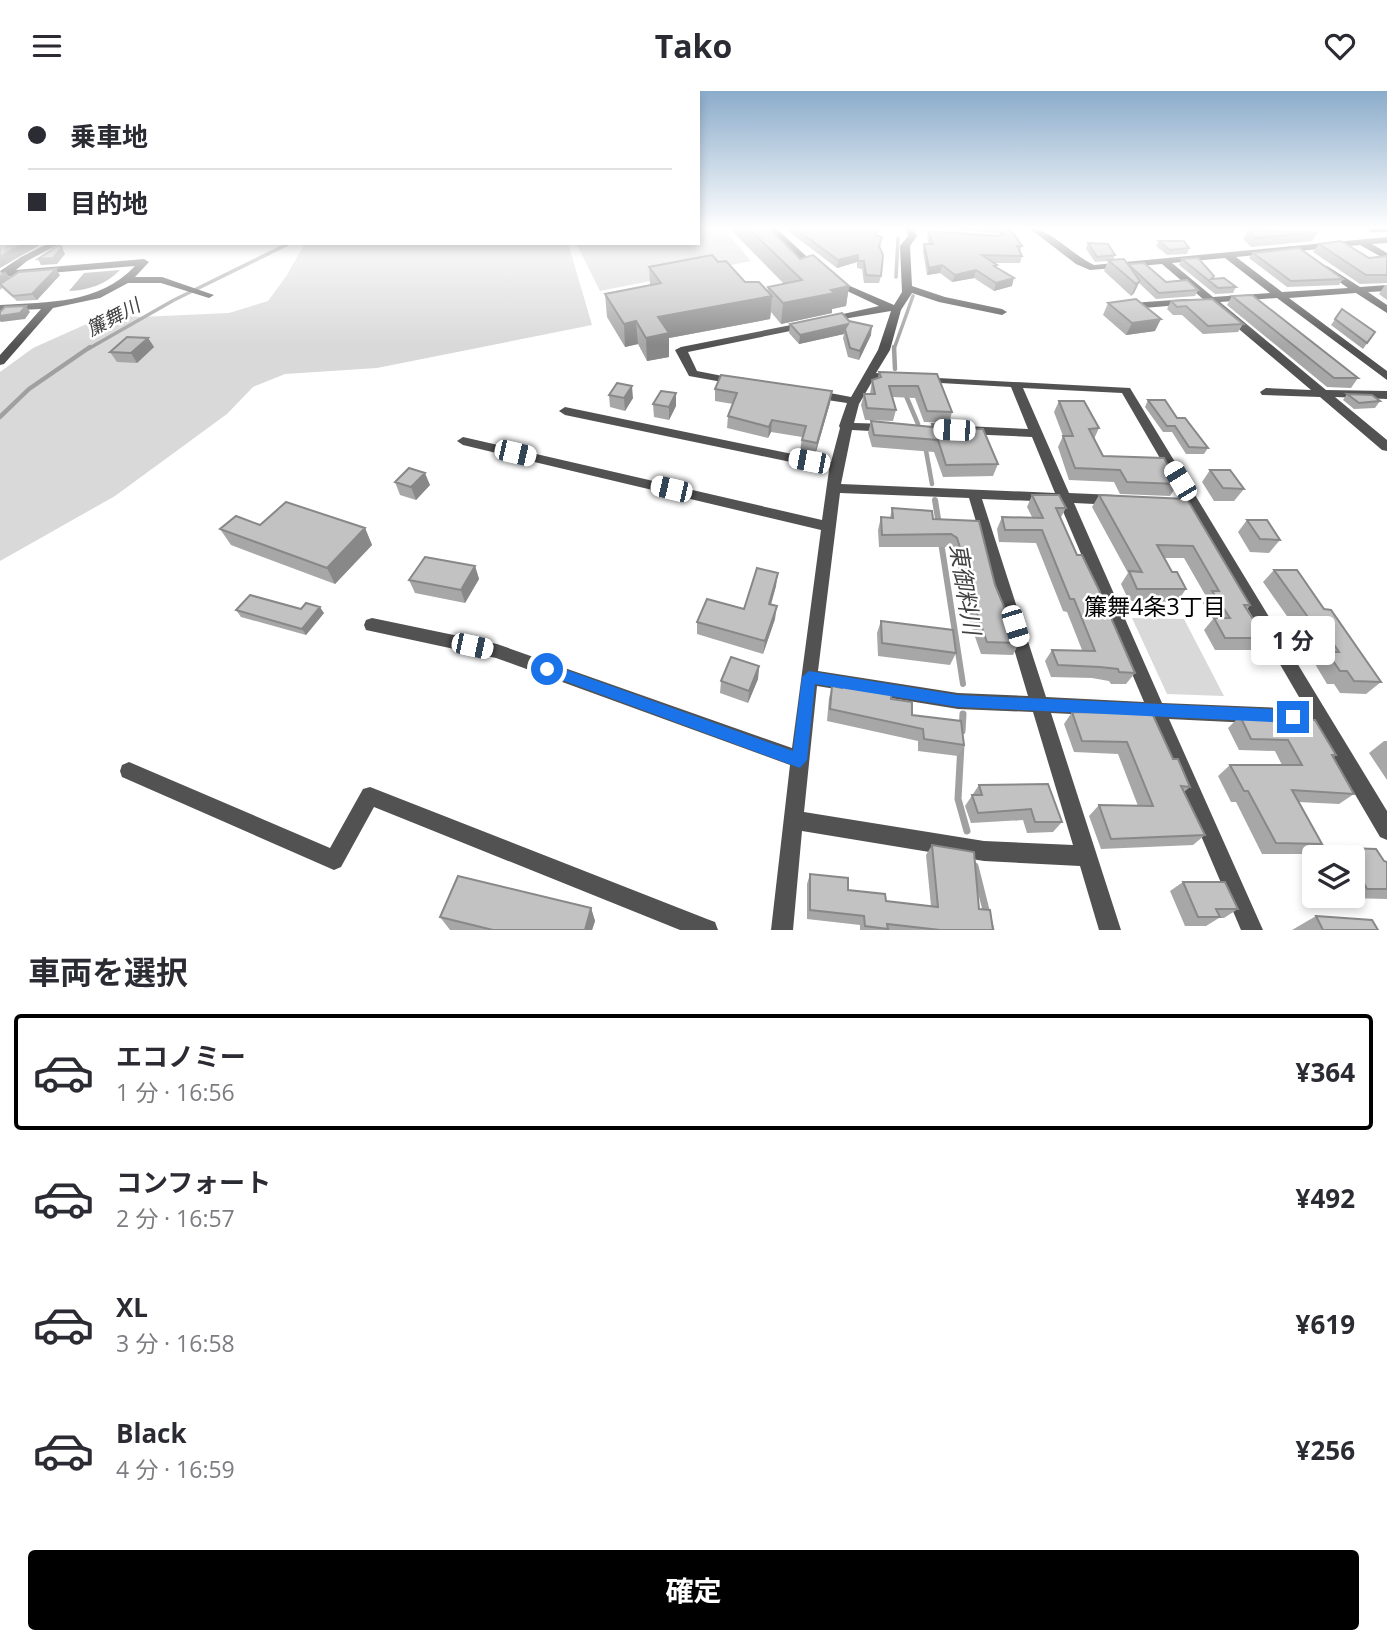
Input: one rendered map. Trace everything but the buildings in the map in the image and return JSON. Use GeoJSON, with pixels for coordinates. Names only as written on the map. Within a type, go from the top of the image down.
{"type":"FeatureCollection","features":[{"type":"Feature","properties":{"kind":"street"},"geometry":{"type":"LineString","coordinates":[[3,274],[83,267]]}},
{"type":"Feature","properties":{"kind":"street"},"geometry":{"type":"LineString","coordinates":[[0,309],[92,300],[130,280],[140,267]]}},
{"type":"Feature","properties":{"kind":"street"},"geometry":{"type":"LineString","coordinates":[[814,267],[826,278],[893,309]]}},
{"type":"Feature","properties":{"kind":"street"},"geometry":{"type":"LineString","coordinates":[[782,930],[809,677],[836,467],[845,426],[854,401],[884,351],[893,309],[908,288],[907,267]]}},
{"type":"Feature","properties":{"kind":"street"},"geometry":{"type":"LineString","coordinates":[[1171,267],[1387,447]]}},
{"type":"Feature","properties":{"kind":"street"},"geometry":{"type":"LineString","coordinates":[[1243,267],[1387,377]]}},
{"type":"Feature","properties":{"kind":"street"},"geometry":{"type":"LineString","coordinates":[[1325,267],[1387,310]]}},
{"type":"Feature","properties":{"kind":"street"},"geometry":{"type":"LineString","coordinates":[[130,280],[170,283],[209,295]]}},
{"type":"Feature","properties":{"kind":"street"},"geometry":{"type":"LineString","coordinates":[[908,288],[943,300],[1002,312]]}},
{"type":"Feature","properties":{"kind":"street"},"geometry":{"type":"LineString","coordinates":[[1132,306],[1387,288]]}},
{"type":"Feature","properties":{"kind":"street"},"geometry":{"type":"LineString","coordinates":[[0,362],[51,304]]}},
{"type":"Feature","properties":{"kind":"street"},"geometry":{"type":"LineString","coordinates":[[747,383],[693,374],[681,351],[893,309]]}},
{"type":"Feature","properties":{"kind":"street"},"geometry":{"type":"LineString","coordinates":[[0,349],[14,348]]}},
{"type":"Feature","properties":{"kind":"street"},"geometry":{"type":"LineString","coordinates":[[869,376],[1126,390],[1187,503],[1321,718],[1387,830]]}},
{"type":"Feature","properties":{"kind":"street"},"geometry":{"type":"LineString","coordinates":[[1015,384],[1252,930]]}},
{"type":"Feature","properties":{"kind":"street"},"geometry":{"type":"LineString","coordinates":[[800,392],[854,401]]}},
{"type":"Feature","properties":{"kind":"street"},"geometry":{"type":"LineString","coordinates":[[1266,392],[1387,395]]}},
{"type":"Feature","properties":{"kind":"street"},"geometry":{"type":"LineString","coordinates":[[565,411],[836,467]]}},
{"type":"Feature","properties":{"kind":"street"},"geometry":{"type":"LineString","coordinates":[[845,426],[899,428]]}},
{"type":"Feature","properties":{"kind":"street"},"geometry":{"type":"LineString","coordinates":[[954,430],[1035,433]]}},
{"type":"Feature","properties":{"kind":"street"},"geometry":{"type":"LineString","coordinates":[[463,441],[827,526]]}},
{"type":"Feature","properties":{"kind":"street"},"geometry":{"type":"LineString","coordinates":[[833,488],[1129,501]]}},
{"type":"Feature","properties":{"kind":"street"},"geometry":{"type":"LineString","coordinates":[[974,494],[1110,930]]}},
{"type":"Feature","properties":{"kind":"street"},"geometry":{"type":"LineString","coordinates":[[372,625],[497,651],[800,760]]}},
{"type":"Feature","properties":{"kind":"street"},"geometry":{"type":"LineString","coordinates":[[809,677],[958,701],[1321,718]]}},
{"type":"Feature","properties":{"kind":"street"},"geometry":{"type":"LineString","coordinates":[[129,771],[334,860],[370,796],[707,930]]}},
{"type":"Feature","properties":{"kind":"street"},"geometry":{"type":"LineString","coordinates":[[794,820],[984,851],[1087,856]]}},
{"type":"Feature","properties":{"kind":"shaded area"},"geometry":{"type":"Polygon","coordinates":[[[291,267],[575,267],[592,325],[377,368],[285,374],[253,387],[227,414],[115,496],[0,561],[0,372],[33,348],[111,313],[139,317],[229,313],[268,301],[291,267]]]}},
{"type":"Feature","properties":{"kind":"shaded area"},"geometry":{"type":"Polygon","coordinates":[[[588,267],[720,267],[600,291],[588,267]]]}},
{"type":"Feature","properties":{"kind":"shaded area"},"geometry":{"type":"Polygon","coordinates":[[[120,270],[96,286],[69,291],[84,273],[120,270]]]}},
{"type":"Feature","properties":{"kind":"shaded area"},"geometry":{"type":"Polygon","coordinates":[[[1132,618],[1184,619],[1224,696],[1167,694],[1132,618]]]}},
{"type":"Feature","properties":{"kind":"waterway","name":"簾舞川"},"geometry":{"type":"LineString","coordinates":[[88,349],[174,300],[241,267]]}},
{"type":"Feature","properties":{"kind":"waterway","name":"東御料川"},"geometry":{"type":"LineString","coordinates":[[896,277],[897,267]]}},
{"type":"Feature","properties":{"kind":"waterway","name":"東御料川"},"geometry":{"type":"LineString","coordinates":[[894,349],[913,296]]}},
{"type":"Feature","properties":{"kind":"waterway","name":"簾舞川"},"geometry":{"type":"LineString","coordinates":[[0,417],[29,389],[90,347]]}},
{"type":"Feature","properties":{"kind":"waterway","name":"東御料川"},"geometry":{"type":"LineString","coordinates":[[894,349],[895,369]]}},
{"type":"Feature","properties":{"kind":"waterway","name":"東御料川"},"geometry":{"type":"LineString","coordinates":[[904,391],[918,424]]}},
{"type":"Feature","properties":{"kind":"waterway","name":"東御料川"},"geometry":{"type":"LineString","coordinates":[[925,445],[932,484]]}},
{"type":"Feature","properties":{"kind":"waterway","name":"東御料川"},"geometry":{"type":"LineString","coordinates":[[935,500],[939,525]]}},
{"type":"Feature","properties":{"kind":"waterway","name":"東御料川"},"geometry":{"type":"LineString","coordinates":[[941,542],[963,684]]}},
{"type":"Feature","properties":{"kind":"waterway","name":"東御料川"},"geometry":{"type":"LineString","coordinates":[[962,731],[963,714]]}},
{"type":"Feature","properties":{"kind":"waterway","name":"東御料川"},"geometry":{"type":"LineString","coordinates":[[961,745],[958,799],[967,831]]}},
{"type":"Feature","properties":{"kind":"waterway","name":"東御料川"},"geometry":{"type":"LineString","coordinates":[[975,866],[991,930]]}},
{"type":"Feature","properties":{"kind":"district","name":"簾舞4条3丁目"},"geometry":{"type":"Point","coordinates":[1155,606]}},
{"type":"Feature","properties":{"kind":"route"},"geometry":{"type":"LineString","coordinates":[[547,669],[800,760],[809,677],[958,701],[1293,717]]}}]}
